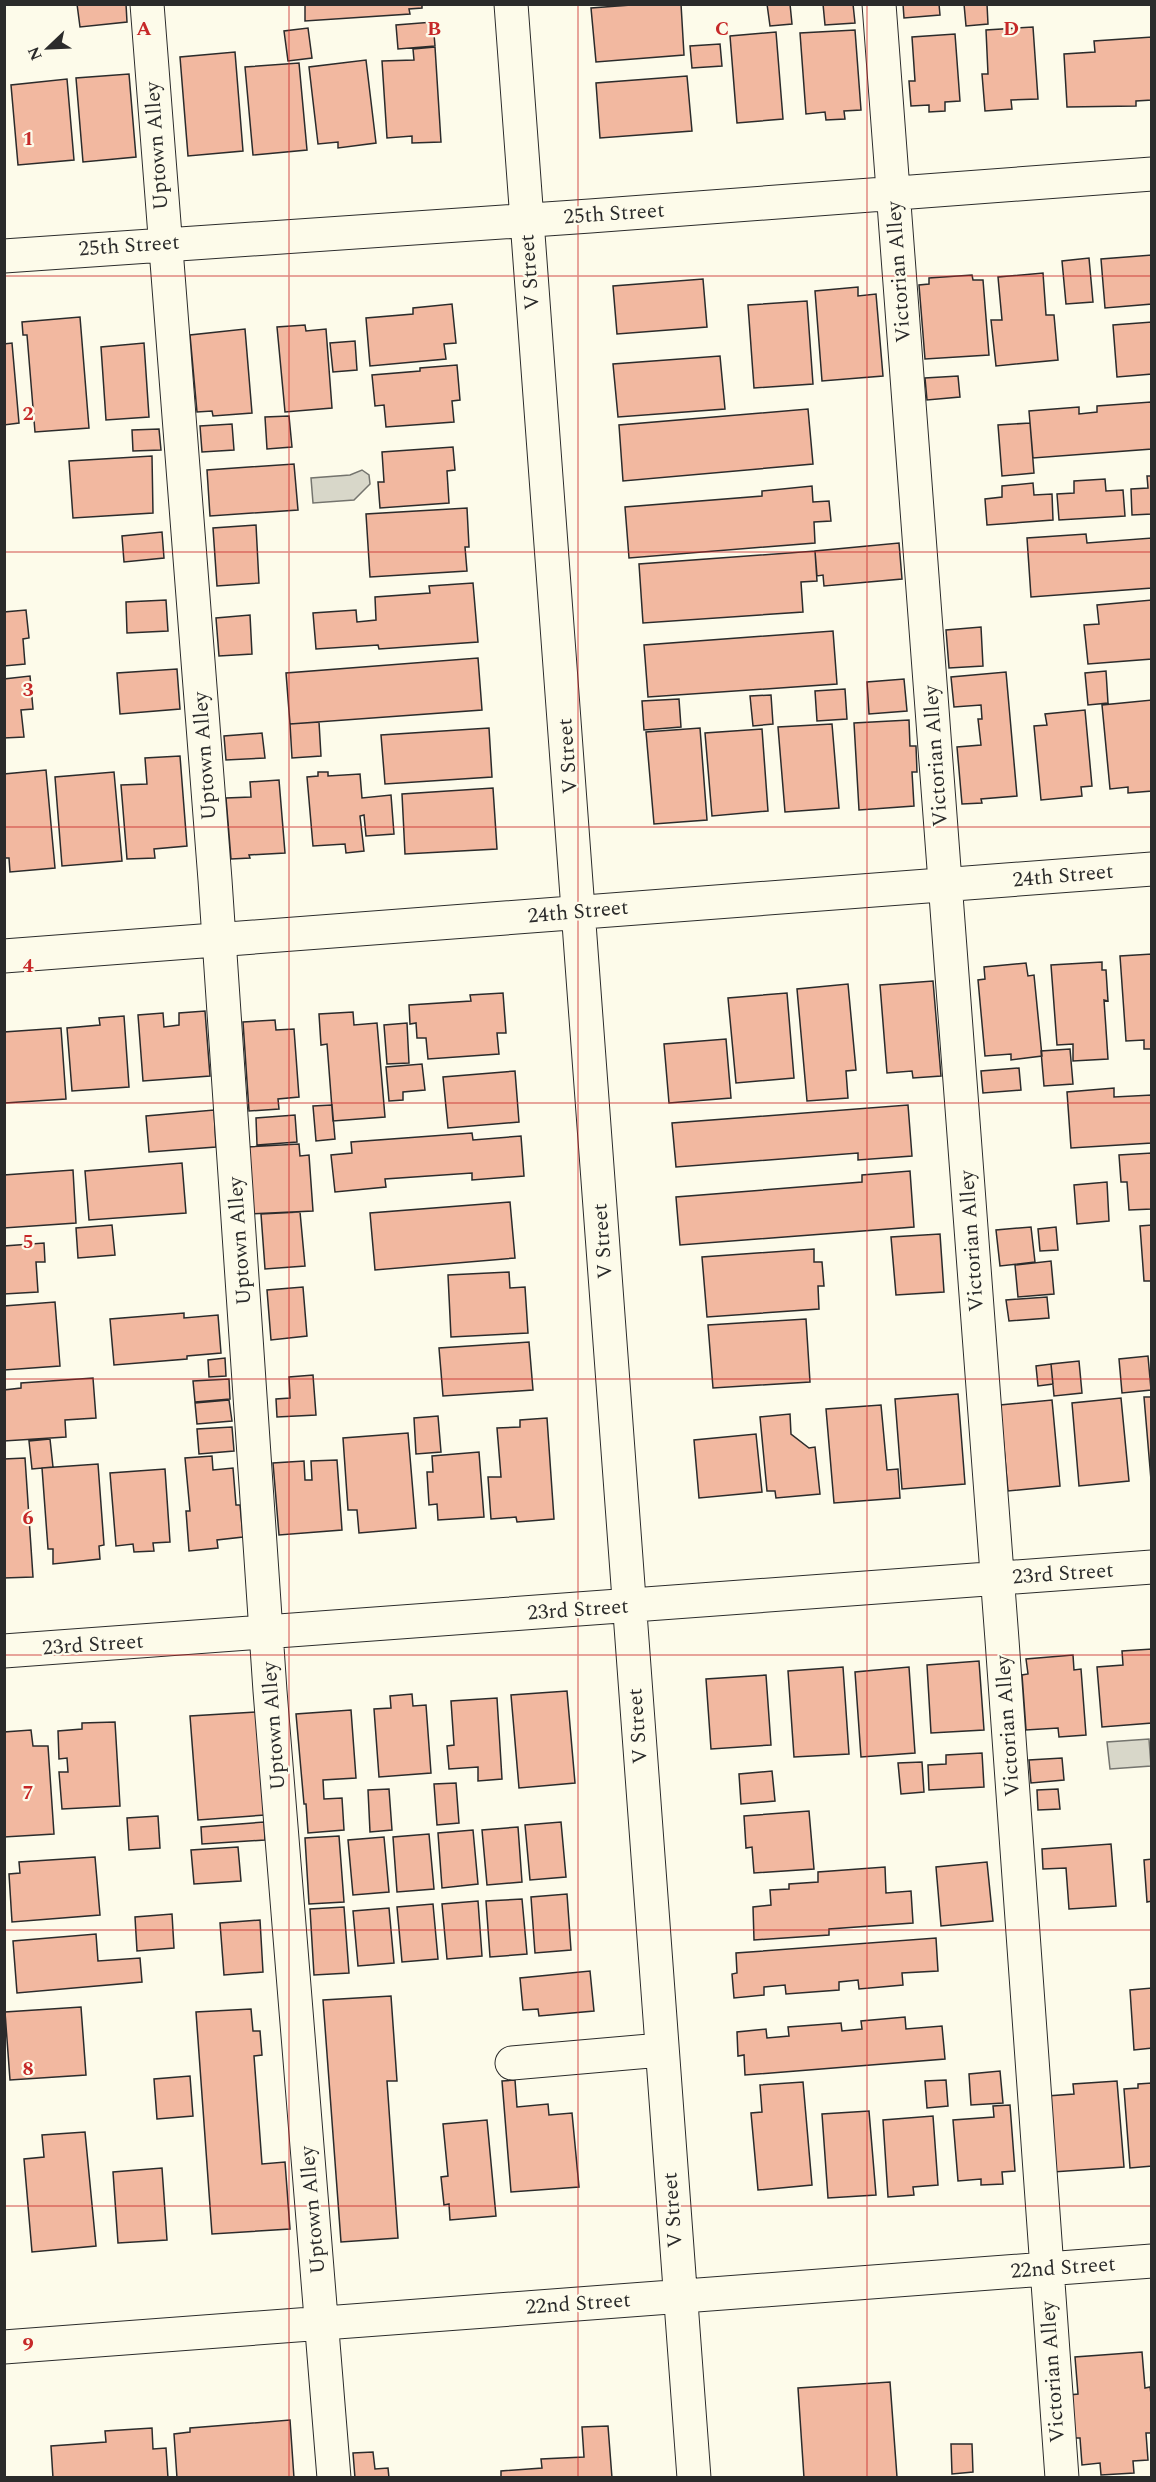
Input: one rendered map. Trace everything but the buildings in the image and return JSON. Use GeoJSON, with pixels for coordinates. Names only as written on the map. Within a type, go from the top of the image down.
{"type":"FeatureCollection","features":[{"type":"Feature","properties":{"kind":"street","name":"Uptown Alley"},"geometry":{"type":"LineString","coordinates":[[147,4],[219,941],[267,1632],[334,2478]]}},
{"type":"Feature","properties":{"kind":"street","name":"V Street"},"geometry":{"type":"LineString","coordinates":[[511,4],[580,911],[661,2050],[694,2478]]}},
{"type":"Feature","properties":{"kind":"street","name":"Victorian Alley"},"geometry":{"type":"LineString","coordinates":[[879,4],[1062,2478]]}},
{"type":"Feature","properties":{"kind":"street","name":"25th Street"},"geometry":{"type":"LineString","coordinates":[[4,255],[526,220],[1152,174]]}},
{"type":"Feature","properties":{"kind":"street","name":"24th Street"},"geometry":{"type":"LineString","coordinates":[[4,956],[1152,869]]}},
{"type":"Feature","properties":{"kind":"street","name":"23rd Street"},"geometry":{"type":"LineString","coordinates":[[4,1651],[1152,1567]]}},
{"type":"Feature","properties":{"kind":"street"},"geometry":{"type":"LineString","coordinates":[[512,2063],[661,2050]]}},
{"type":"Feature","properties":{"kind":"street","name":"22nd Street"},"geometry":{"type":"LineString","coordinates":[[4,2347],[1152,2261]]}},
{"type":"Feature","properties":{"kind":"shaded area"},"geometry":{"type":"Polygon","coordinates":[[[362,470],[369,475],[370,484],[354,500],[313,503],[311,478],[350,475],[362,470]]]}},
{"type":"Feature","properties":{"kind":"shaded area"},"geometry":{"type":"Polygon","coordinates":[[[1149,1739],[1151,1766],[1110,1769],[1107,1742],[1149,1739]]]}}]}
